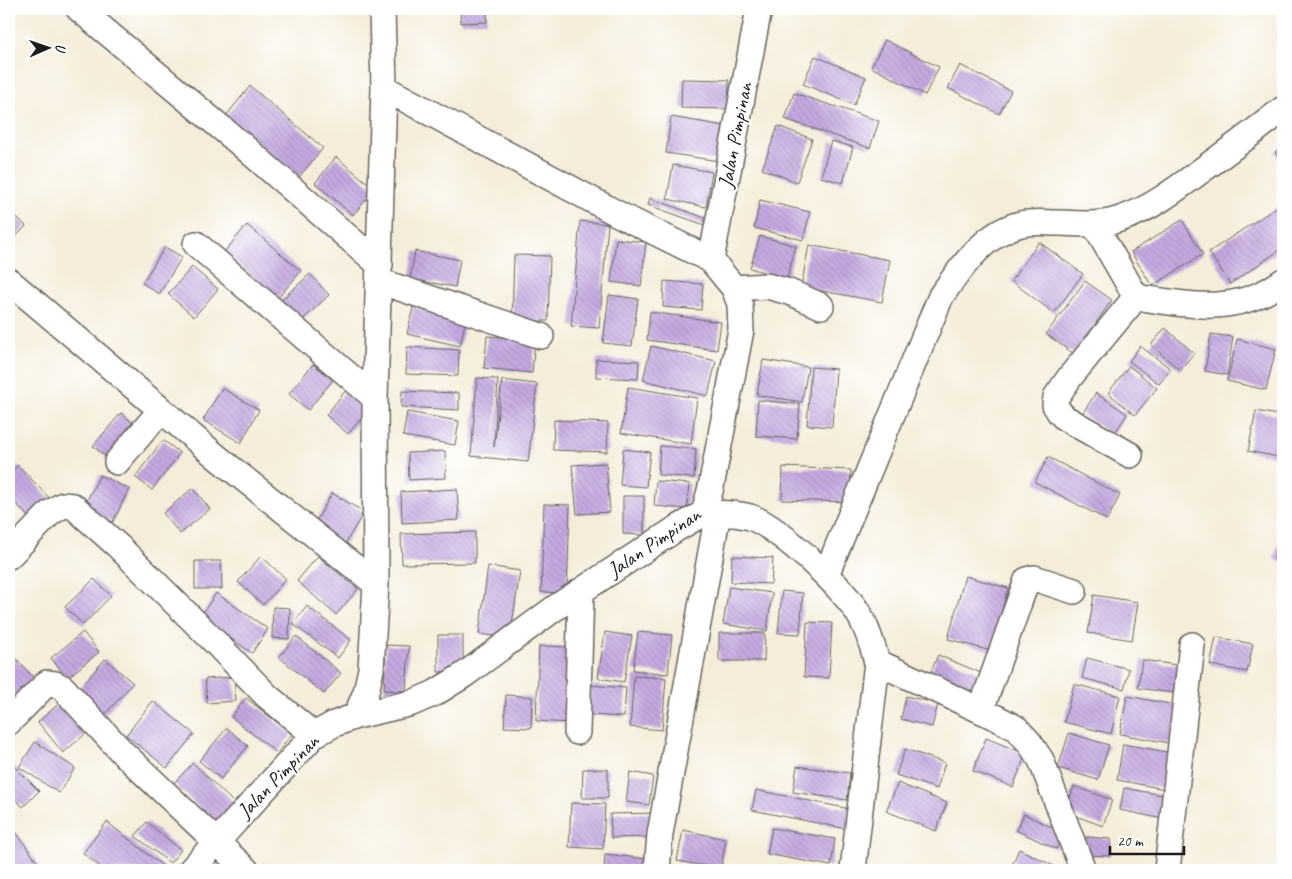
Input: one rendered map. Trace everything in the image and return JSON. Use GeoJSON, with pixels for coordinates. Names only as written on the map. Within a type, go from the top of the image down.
{"type":"FeatureCollection","features":[{"type":"Feature","properties":{"kind":"street"},"geometry":{"type":"LineString","coordinates":[[79,9],[243,146],[380,273],[541,336]]}},
{"type":"Feature","properties":{"kind":"street"},"geometry":{"type":"LineString","coordinates":[[356,716],[366,692],[370,669],[376,584],[375,398],[384,88],[382,9]]}},
{"type":"Feature","properties":{"kind":"street","name":"Jalan Pimpinan"},"geometry":{"type":"LineString","coordinates":[[191,870],[314,735],[334,724],[356,716],[412,703],[435,692],[464,675],[555,608],[676,529],[711,513],[711,487],[740,330],[740,304],[734,288],[711,260],[759,9]]}},
{"type":"Feature","properties":{"kind":"street"},"geometry":{"type":"LineString","coordinates":[[384,88],[620,215],[711,260]]}},
{"type":"Feature","properties":{"kind":"street"},"geometry":{"type":"LineString","coordinates":[[826,575],[941,296],[962,267],[983,246],[1000,233],[1021,224],[1094,224],[1122,219],[1147,207],[1186,181],[1283,109]]}},
{"type":"Feature","properties":{"kind":"street"},"geometry":{"type":"LineString","coordinates":[[1094,224],[1136,297]]}},
{"type":"Feature","properties":{"kind":"street"},"geometry":{"type":"LineString","coordinates":[[196,244],[375,398]]}},
{"type":"Feature","properties":{"kind":"street"},"geometry":{"type":"LineString","coordinates":[[9,281],[218,458],[376,584]]}},
{"type":"Feature","properties":{"kind":"street"},"geometry":{"type":"LineString","coordinates":[[1136,297],[1192,306],[1216,306],[1266,293],[1283,281]]}},
{"type":"Feature","properties":{"kind":"street"},"geometry":{"type":"LineString","coordinates":[[734,288],[767,286],[789,292],[821,306]]}},
{"type":"Feature","properties":{"kind":"street"},"geometry":{"type":"LineString","coordinates":[[1130,455],[1065,418],[1060,414],[1055,405],[1056,397],[1070,377],[1136,297]]}},
{"type":"Feature","properties":{"kind":"street"},"geometry":{"type":"LineString","coordinates":[[117,462],[161,410]]}},
{"type":"Feature","properties":{"kind":"street"},"geometry":{"type":"LineString","coordinates":[[9,556],[50,513],[63,505],[73,506],[118,546],[267,696],[314,735]]}},
{"type":"Feature","properties":{"kind":"street"},"geometry":{"type":"LineString","coordinates":[[657,870],[660,834],[711,513],[750,517],[770,527],[826,575],[860,615],[878,662],[853,870]]}},
{"type":"Feature","properties":{"kind":"street"},"geometry":{"type":"LineString","coordinates":[[981,710],[1027,580],[1034,578],[1074,591]]}},
{"type":"Feature","properties":{"kind":"street"},"geometry":{"type":"LineString","coordinates":[[576,732],[581,592]]}},
{"type":"Feature","properties":{"kind":"street"},"geometry":{"type":"LineString","coordinates":[[1167,870],[1192,645]]}},
{"type":"Feature","properties":{"kind":"street"},"geometry":{"type":"LineString","coordinates":[[878,662],[1016,728],[1029,742],[1041,760],[1083,870]]}},
{"type":"Feature","properties":{"kind":"street"},"geometry":{"type":"LineString","coordinates":[[9,722],[47,683],[63,688],[122,752],[246,870]]}},
{"type":"Feature","properties":{"kind":"building"},"geometry":{"type":"Polygon","coordinates":[[[460,9],[487,9],[487,22],[461,23],[460,9]]]}},
{"type":"Feature","properties":{"kind":"building"},"geometry":{"type":"Polygon","coordinates":[[[885,40],[939,67],[925,95],[871,67],[885,40]]]}},
{"type":"Feature","properties":{"kind":"building"},"geometry":{"type":"Polygon","coordinates":[[[815,56],[866,77],[854,105],[803,84],[815,56]]]}},
{"type":"Feature","properties":{"kind":"building"},"geometry":{"type":"Polygon","coordinates":[[[960,65],[1011,91],[999,114],[948,88],[960,65]]]}},
{"type":"Feature","properties":{"kind":"building"},"geometry":{"type":"Polygon","coordinates":[[[682,79],[729,80],[728,109],[681,108],[682,79]]]}},
{"type":"Feature","properties":{"kind":"building"},"geometry":{"type":"Polygon","coordinates":[[[250,86],[323,148],[299,177],[226,116],[250,86]]]}},
{"type":"Feature","properties":{"kind":"building"},"geometry":{"type":"Polygon","coordinates":[[[794,93],[879,121],[870,148],[785,119],[794,93]]]}},
{"type":"Feature","properties":{"kind":"building"},"geometry":{"type":"Polygon","coordinates":[[[671,117],[725,126],[719,161],[666,153],[671,117]]]}},
{"type":"Feature","properties":{"kind":"building"},"geometry":{"type":"Polygon","coordinates":[[[778,126],[812,139],[797,182],[762,169],[778,126]]]}},
{"type":"Feature","properties":{"kind":"building"},"geometry":{"type":"Polygon","coordinates":[[[831,141],[853,147],[843,183],[821,177],[831,141]]]}},
{"type":"Feature","properties":{"kind":"building"},"geometry":{"type":"Polygon","coordinates":[[[1283,147],[1283,165],[1275,152],[1283,147]]]}},
{"type":"Feature","properties":{"kind":"building"},"geometry":{"type":"Polygon","coordinates":[[[336,157],[375,189],[353,215],[315,183],[336,157]]]}},
{"type":"Feature","properties":{"kind":"building"},"geometry":{"type":"Polygon","coordinates":[[[673,165],[712,172],[706,207],[667,199],[673,165]]]}},
{"type":"Feature","properties":{"kind":"building"},"geometry":{"type":"Polygon","coordinates":[[[650,198],[708,219],[705,225],[648,205],[650,198]]]}},
{"type":"Feature","properties":{"kind":"building"},"geometry":{"type":"Polygon","coordinates":[[[760,200],[810,212],[803,240],[754,228],[760,200]]]}},
{"type":"Feature","properties":{"kind":"building"},"geometry":{"type":"Polygon","coordinates":[[[1283,203],[1283,248],[1230,284],[1209,252],[1283,203]]]}},
{"type":"Feature","properties":{"kind":"building"},"geometry":{"type":"Polygon","coordinates":[[[9,209],[26,226],[9,244],[9,209]]]}},
{"type":"Feature","properties":{"kind":"building"},"geometry":{"type":"Polygon","coordinates":[[[1182,220],[1203,254],[1152,286],[1131,252],[1182,220]]]}},
{"type":"Feature","properties":{"kind":"building"},"geometry":{"type":"Polygon","coordinates":[[[580,221],[608,224],[599,328],[571,326],[580,221]]]}},
{"type":"Feature","properties":{"kind":"building"},"geometry":{"type":"Polygon","coordinates":[[[247,225],[301,271],[278,298],[224,252],[247,225]]]}},
{"type":"Feature","properties":{"kind":"building"},"geometry":{"type":"Polygon","coordinates":[[[760,236],[796,246],[787,279],[750,268],[760,236]]]}},
{"type":"Feature","properties":{"kind":"building"},"geometry":{"type":"Polygon","coordinates":[[[616,239],[646,242],[641,286],[611,282],[616,239]]]}},
{"type":"Feature","properties":{"kind":"building"},"geometry":{"type":"Polygon","coordinates":[[[1039,242],[1083,274],[1054,313],[1011,281],[1039,242]]]}},
{"type":"Feature","properties":{"kind":"building"},"geometry":{"type":"Polygon","coordinates":[[[809,245],[890,260],[882,302],[801,287],[809,245]]]}},
{"type":"Feature","properties":{"kind":"building"},"geometry":{"type":"Polygon","coordinates":[[[165,247],[182,257],[159,294],[142,283],[165,247]]]}},
{"type":"Feature","properties":{"kind":"building"},"geometry":{"type":"Polygon","coordinates":[[[415,251],[460,260],[455,287],[410,279],[415,251]]]}},
{"type":"Feature","properties":{"kind":"building"},"geometry":{"type":"Polygon","coordinates":[[[514,255],[550,256],[548,321],[512,321],[514,255]]]}},
{"type":"Feature","properties":{"kind":"building"},"geometry":{"type":"Polygon","coordinates":[[[192,267],[218,289],[194,317],[168,294],[192,267]]]}},
{"type":"Feature","properties":{"kind":"building"},"geometry":{"type":"Polygon","coordinates":[[[310,274],[329,295],[298,324],[278,303],[310,274]]]}},
{"type":"Feature","properties":{"kind":"building"},"geometry":{"type":"Polygon","coordinates":[[[664,281],[703,284],[701,310],[663,307],[664,281]]]}},
{"type":"Feature","properties":{"kind":"building"},"geometry":{"type":"Polygon","coordinates":[[[1085,281],[1112,300],[1074,354],[1046,334],[1085,281]]]}},
{"type":"Feature","properties":{"kind":"building"},"geometry":{"type":"Polygon","coordinates":[[[609,295],[638,299],[632,346],[603,343],[609,295]]]}},
{"type":"Feature","properties":{"kind":"building"},"geometry":{"type":"Polygon","coordinates":[[[413,307],[466,319],[460,346],[407,334],[413,307]]]}},
{"type":"Feature","properties":{"kind":"building"},"geometry":{"type":"Polygon","coordinates":[[[650,312],[721,322],[717,350],[647,340],[650,312]]]}},
{"type":"Feature","properties":{"kind":"building"},"geometry":{"type":"Polygon","coordinates":[[[1165,328],[1194,353],[1180,370],[1151,345],[1165,328]]]}},
{"type":"Feature","properties":{"kind":"building"},"geometry":{"type":"Polygon","coordinates":[[[1211,334],[1233,337],[1227,375],[1205,371],[1211,334]]]}},
{"type":"Feature","properties":{"kind":"building"},"geometry":{"type":"Polygon","coordinates":[[[487,336],[535,340],[532,373],[484,368],[487,336]]]}},
{"type":"Feature","properties":{"kind":"building"},"geometry":{"type":"Polygon","coordinates":[[[1237,339],[1276,349],[1266,390],[1227,381],[1237,339]]]}},
{"type":"Feature","properties":{"kind":"building"},"geometry":{"type":"Polygon","coordinates":[[[651,346],[716,361],[708,396],[643,380],[651,346]]]}},
{"type":"Feature","properties":{"kind":"building"},"geometry":{"type":"Polygon","coordinates":[[[1140,346],[1171,369],[1159,384],[1129,361],[1140,346]]]}},
{"type":"Feature","properties":{"kind":"building"},"geometry":{"type":"Polygon","coordinates":[[[407,347],[459,350],[458,376],[406,374],[407,347]]]}},
{"type":"Feature","properties":{"kind":"building"},"geometry":{"type":"Polygon","coordinates":[[[596,359],[639,361],[638,379],[596,377],[596,359]]]}},
{"type":"Feature","properties":{"kind":"building"},"geometry":{"type":"Polygon","coordinates":[[[763,360],[808,367],[802,402],[757,395],[763,360]]]}},
{"type":"Feature","properties":{"kind":"building"},"geometry":{"type":"Polygon","coordinates":[[[313,364],[333,380],[308,410],[289,394],[313,364]]]}},
{"type":"Feature","properties":{"kind":"building"},"geometry":{"type":"Polygon","coordinates":[[[1129,366],[1157,388],[1135,415],[1108,393],[1129,366]]]}},
{"type":"Feature","properties":{"kind":"building"},"geometry":{"type":"Polygon","coordinates":[[[811,367],[836,369],[832,427],[807,425],[811,367]]]}},
{"type":"Feature","properties":{"kind":"building"},"geometry":{"type":"Polygon","coordinates":[[[477,378],[498,379],[494,447],[502,380],[537,384],[528,462],[471,456],[477,378]]]}},
{"type":"Feature","properties":{"kind":"building"},"geometry":{"type":"Polygon","coordinates":[[[628,387],[697,398],[691,444],[621,433],[628,387]]]}},
{"type":"Feature","properties":{"kind":"building"},"geometry":{"type":"Polygon","coordinates":[[[222,388],[259,410],[241,443],[203,420],[222,388]]]}},
{"type":"Feature","properties":{"kind":"building"},"geometry":{"type":"Polygon","coordinates":[[[346,390],[369,409],[348,434],[326,415],[346,390]]]}},
{"type":"Feature","properties":{"kind":"building"},"geometry":{"type":"Polygon","coordinates":[[[402,391],[459,393],[459,410],[401,407],[402,391]]]}},
{"type":"Feature","properties":{"kind":"building"},"geometry":{"type":"Polygon","coordinates":[[[1096,393],[1127,414],[1113,436],[1082,414],[1096,393]]]}},
{"type":"Feature","properties":{"kind":"building"},"geometry":{"type":"Polygon","coordinates":[[[758,400],[800,404],[797,439],[756,436],[758,400]]]}},
{"type":"Feature","properties":{"kind":"building"},"geometry":{"type":"Polygon","coordinates":[[[1256,411],[1283,416],[1283,458],[1248,451],[1256,411]]]}},
{"type":"Feature","properties":{"kind":"building"},"geometry":{"type":"Polygon","coordinates":[[[407,412],[459,421],[455,445],[403,436],[407,412]]]}},
{"type":"Feature","properties":{"kind":"building"},"geometry":{"type":"Polygon","coordinates":[[[121,413],[139,428],[111,461],[93,446],[121,413]]]}},
{"type":"Feature","properties":{"kind":"building"},"geometry":{"type":"Polygon","coordinates":[[[554,420],[608,423],[607,452],[553,450],[554,420]]]}},
{"type":"Feature","properties":{"kind":"building"},"geometry":{"type":"Polygon","coordinates":[[[163,440],[180,453],[152,490],[135,477],[163,440]]]}},
{"type":"Feature","properties":{"kind":"building"},"geometry":{"type":"Polygon","coordinates":[[[660,446],[696,449],[694,478],[658,475],[660,446]]]}},
{"type":"Feature","properties":{"kind":"building"},"geometry":{"type":"Polygon","coordinates":[[[623,449],[650,452],[646,487],[620,485],[623,449]]]}},
{"type":"Feature","properties":{"kind":"building"},"geometry":{"type":"Polygon","coordinates":[[[445,451],[446,478],[409,480],[408,453],[445,451]]]}},
{"type":"Feature","properties":{"kind":"building"},"geometry":{"type":"Polygon","coordinates":[[[1048,457],[1120,495],[1107,520],[1035,482],[1048,457]]]}},
{"type":"Feature","properties":{"kind":"building"},"geometry":{"type":"Polygon","coordinates":[[[606,463],[610,512],[577,514],[572,465],[606,463]]]}},
{"type":"Feature","properties":{"kind":"building"},"geometry":{"type":"Polygon","coordinates":[[[18,465],[53,502],[33,522],[9,496],[9,475],[18,465]]]}},
{"type":"Feature","properties":{"kind":"building"},"geometry":{"type":"Polygon","coordinates":[[[783,467],[851,470],[850,502],[782,500],[783,467]]]}},
{"type":"Feature","properties":{"kind":"building"},"geometry":{"type":"Polygon","coordinates":[[[100,475],[129,489],[113,522],[83,508],[100,475]]]}},
{"type":"Feature","properties":{"kind":"building"},"geometry":{"type":"Polygon","coordinates":[[[656,481],[690,484],[687,509],[654,506],[656,481]]]}},
{"type":"Feature","properties":{"kind":"building"},"geometry":{"type":"Polygon","coordinates":[[[193,488],[210,509],[180,534],[163,513],[193,488]]]}},
{"type":"Feature","properties":{"kind":"building"},"geometry":{"type":"Polygon","coordinates":[[[457,489],[459,520],[402,523],[401,492],[457,489]]]}},
{"type":"Feature","properties":{"kind":"building"},"geometry":{"type":"Polygon","coordinates":[[[332,493],[364,512],[345,544],[314,525],[332,493]]]}},
{"type":"Feature","properties":{"kind":"building"},"geometry":{"type":"Polygon","coordinates":[[[623,496],[644,496],[644,535],[623,534],[623,496]]]}},
{"type":"Feature","properties":{"kind":"building"},"geometry":{"type":"Polygon","coordinates":[[[544,504],[570,505],[567,593],[541,592],[544,504]]]}},
{"type":"Feature","properties":{"kind":"building"},"geometry":{"type":"Polygon","coordinates":[[[1283,528],[1283,562],[1274,560],[1283,528]]]}},
{"type":"Feature","properties":{"kind":"building"},"geometry":{"type":"Polygon","coordinates":[[[475,532],[475,563],[402,564],[401,534],[475,532]]]}},
{"type":"Feature","properties":{"kind":"building"},"geometry":{"type":"Polygon","coordinates":[[[261,556],[286,579],[263,605],[238,582],[261,556]]]}},
{"type":"Feature","properties":{"kind":"building"},"geometry":{"type":"Polygon","coordinates":[[[318,556],[358,589],[336,615],[297,581],[318,556]]]}},
{"type":"Feature","properties":{"kind":"building"},"geometry":{"type":"Polygon","coordinates":[[[732,556],[773,558],[771,584],[731,582],[732,556]]]}},
{"type":"Feature","properties":{"kind":"building"},"geometry":{"type":"Polygon","coordinates":[[[195,561],[221,561],[222,589],[195,589],[195,561]]]}},
{"type":"Feature","properties":{"kind":"building"},"geometry":{"type":"Polygon","coordinates":[[[488,566],[520,571],[510,638],[479,634],[488,566]]]}},
{"type":"Feature","properties":{"kind":"building"},"geometry":{"type":"Polygon","coordinates":[[[965,576],[1008,588],[991,651],[948,639],[965,576]]]}},
{"type":"Feature","properties":{"kind":"building"},"geometry":{"type":"Polygon","coordinates":[[[94,579],[111,596],[83,625],[65,607],[94,579]]]}},
{"type":"Feature","properties":{"kind":"building"},"geometry":{"type":"Polygon","coordinates":[[[729,587],[772,593],[767,631],[723,624],[729,587]]]}},
{"type":"Feature","properties":{"kind":"building"},"geometry":{"type":"Polygon","coordinates":[[[782,591],[803,593],[800,634],[778,633],[782,591]]]}},
{"type":"Feature","properties":{"kind":"building"},"geometry":{"type":"Polygon","coordinates":[[[216,593],[268,629],[252,653],[200,617],[216,593]]]}},
{"type":"Feature","properties":{"kind":"building"},"geometry":{"type":"Polygon","coordinates":[[[1094,595],[1138,602],[1132,640],[1088,633],[1094,595]]]}},
{"type":"Feature","properties":{"kind":"building"},"geometry":{"type":"Polygon","coordinates":[[[307,606],[351,640],[338,658],[293,624],[307,606]]]}},
{"type":"Feature","properties":{"kind":"building"},"geometry":{"type":"Polygon","coordinates":[[[273,607],[290,608],[289,639],[272,638],[273,607]]]}},
{"type":"Feature","properties":{"kind":"building"},"geometry":{"type":"Polygon","coordinates":[[[807,622],[832,623],[829,678],[804,677],[807,622]]]}},
{"type":"Feature","properties":{"kind":"building"},"geometry":{"type":"Polygon","coordinates":[[[83,632],[99,652],[67,678],[51,658],[83,632]]]}},
{"type":"Feature","properties":{"kind":"building"},"geometry":{"type":"Polygon","coordinates":[[[605,632],[632,636],[624,682],[598,678],[605,632]]]}},
{"type":"Feature","properties":{"kind":"building"},"geometry":{"type":"Polygon","coordinates":[[[638,632],[672,635],[668,674],[633,670],[638,632]]]}},
{"type":"Feature","properties":{"kind":"building"},"geometry":{"type":"Polygon","coordinates":[[[719,633],[765,633],[764,661],[719,661],[719,633]]]}},
{"type":"Feature","properties":{"kind":"building"},"geometry":{"type":"Polygon","coordinates":[[[438,635],[463,635],[463,671],[438,672],[438,635]]]}},
{"type":"Feature","properties":{"kind":"building"},"geometry":{"type":"Polygon","coordinates":[[[296,636],[341,673],[324,694],[279,657],[296,636]]]}},
{"type":"Feature","properties":{"kind":"building"},"geometry":{"type":"Polygon","coordinates":[[[1216,637],[1253,644],[1247,672],[1210,665],[1216,637]]]}},
{"type":"Feature","properties":{"kind":"building"},"geometry":{"type":"Polygon","coordinates":[[[386,645],[409,646],[406,691],[384,690],[386,645]]]}},
{"type":"Feature","properties":{"kind":"building"},"geometry":{"type":"Polygon","coordinates":[[[539,646],[574,647],[571,723],[536,721],[539,646]]]}},
{"type":"Feature","properties":{"kind":"building"},"geometry":{"type":"Polygon","coordinates":[[[938,655],[981,673],[970,701],[926,683],[938,655]]]}},
{"type":"Feature","properties":{"kind":"building"},"geometry":{"type":"Polygon","coordinates":[[[15,657],[38,683],[9,709],[9,662],[15,657]]]}},
{"type":"Feature","properties":{"kind":"building"},"geometry":{"type":"Polygon","coordinates":[[[1087,658],[1129,669],[1124,689],[1082,678],[1087,658]]]}},
{"type":"Feature","properties":{"kind":"building"},"geometry":{"type":"Polygon","coordinates":[[[105,659],[133,683],[102,718],[75,693],[105,659]]]}},
{"type":"Feature","properties":{"kind":"building"},"geometry":{"type":"Polygon","coordinates":[[[1142,660],[1183,666],[1180,694],[1138,688],[1142,660]]]}},
{"type":"Feature","properties":{"kind":"building"},"geometry":{"type":"Polygon","coordinates":[[[634,676],[666,678],[662,730],[630,727],[634,676]]]}},
{"type":"Feature","properties":{"kind":"building"},"geometry":{"type":"Polygon","coordinates":[[[234,677],[236,701],[207,703],[205,679],[234,677]]]}},
{"type":"Feature","properties":{"kind":"building"},"geometry":{"type":"Polygon","coordinates":[[[1074,684],[1120,696],[1111,734],[1064,722],[1074,684]]]}},
{"type":"Feature","properties":{"kind":"building"},"geometry":{"type":"Polygon","coordinates":[[[590,685],[626,688],[624,717],[589,715],[590,685]]]}},
{"type":"Feature","properties":{"kind":"building"},"geometry":{"type":"Polygon","coordinates":[[[506,695],[532,697],[531,728],[504,727],[506,695]]]}},
{"type":"Feature","properties":{"kind":"building"},"geometry":{"type":"Polygon","coordinates":[[[906,696],[938,704],[932,727],[901,719],[906,696]]]}},
{"type":"Feature","properties":{"kind":"building"},"geometry":{"type":"Polygon","coordinates":[[[1127,696],[1181,706],[1174,744],[1120,734],[1127,696]]]}},
{"type":"Feature","properties":{"kind":"building"},"geometry":{"type":"Polygon","coordinates":[[[246,698],[292,734],[277,753],[231,717],[246,698]]]}},
{"type":"Feature","properties":{"kind":"building"},"geometry":{"type":"Polygon","coordinates":[[[64,699],[90,730],[63,753],[38,722],[64,699]]]}},
{"type":"Feature","properties":{"kind":"building"},"geometry":{"type":"Polygon","coordinates":[[[153,701],[194,734],[167,768],[126,735],[153,701]]]}},
{"type":"Feature","properties":{"kind":"building"},"geometry":{"type":"Polygon","coordinates":[[[227,728],[248,746],[221,779],[199,761],[227,728]]]}},
{"type":"Feature","properties":{"kind":"building"},"geometry":{"type":"Polygon","coordinates":[[[1069,733],[1109,745],[1098,780],[1058,768],[1069,733]]]}},
{"type":"Feature","properties":{"kind":"building"},"geometry":{"type":"Polygon","coordinates":[[[986,738],[1026,754],[1013,787],[973,771],[986,738]]]}},
{"type":"Feature","properties":{"kind":"building"},"geometry":{"type":"Polygon","coordinates":[[[35,742],[75,768],[59,793],[19,767],[35,742]]]}},
{"type":"Feature","properties":{"kind":"building"},"geometry":{"type":"Polygon","coordinates":[[[1123,744],[1172,753],[1165,789],[1117,780],[1123,744]]]}},
{"type":"Feature","properties":{"kind":"building"},"geometry":{"type":"Polygon","coordinates":[[[905,749],[945,763],[937,789],[896,775],[905,749]]]}},
{"type":"Feature","properties":{"kind":"building"},"geometry":{"type":"Polygon","coordinates":[[[9,761],[39,791],[23,807],[9,793],[9,761]]]}},
{"type":"Feature","properties":{"kind":"building"},"geometry":{"type":"Polygon","coordinates":[[[193,763],[236,805],[217,825],[174,783],[193,763]]]}},
{"type":"Feature","properties":{"kind":"building"},"geometry":{"type":"Polygon","coordinates":[[[797,766],[850,773],[847,800],[793,792],[797,766]]]}},
{"type":"Feature","properties":{"kind":"building"},"geometry":{"type":"Polygon","coordinates":[[[583,769],[608,769],[608,798],[582,798],[583,769]]]}},
{"type":"Feature","properties":{"kind":"building"},"geometry":{"type":"Polygon","coordinates":[[[630,772],[653,776],[649,805],[626,802],[630,772]]]}},
{"type":"Feature","properties":{"kind":"building"},"geometry":{"type":"Polygon","coordinates":[[[898,783],[947,803],[936,831],[886,811],[898,783]]]}},
{"type":"Feature","properties":{"kind":"building"},"geometry":{"type":"Polygon","coordinates":[[[1074,786],[1112,800],[1103,826],[1065,812],[1074,786]]]}},
{"type":"Feature","properties":{"kind":"building"},"geometry":{"type":"Polygon","coordinates":[[[1124,788],[1168,796],[1163,819],[1120,810],[1124,788]]]}},
{"type":"Feature","properties":{"kind":"building"},"geometry":{"type":"Polygon","coordinates":[[[756,790],[850,809],[847,829],[752,810],[756,790]]]}},
{"type":"Feature","properties":{"kind":"building"},"geometry":{"type":"Polygon","coordinates":[[[571,803],[605,804],[603,849],[569,847],[571,803]]]}},
{"type":"Feature","properties":{"kind":"building"},"geometry":{"type":"Polygon","coordinates":[[[657,813],[657,837],[611,838],[610,814],[657,813]]]}},
{"type":"Feature","properties":{"kind":"building"},"geometry":{"type":"Polygon","coordinates":[[[1024,814],[1064,833],[1056,849],[1016,830],[1024,814]]]}},
{"type":"Feature","properties":{"kind":"building"},"geometry":{"type":"Polygon","coordinates":[[[107,822],[168,870],[104,870],[83,853],[107,822]]]}},
{"type":"Feature","properties":{"kind":"building"},"geometry":{"type":"Polygon","coordinates":[[[147,822],[181,850],[170,863],[135,836],[147,822]]]}},
{"type":"Feature","properties":{"kind":"building"},"geometry":{"type":"Polygon","coordinates":[[[772,828],[835,839],[831,866],[767,854],[772,828]]]}},
{"type":"Feature","properties":{"kind":"building"},"geometry":{"type":"Polygon","coordinates":[[[683,830],[726,839],[721,869],[677,861],[683,830]]]}},
{"type":"Feature","properties":{"kind":"building"},"geometry":{"type":"Polygon","coordinates":[[[16,832],[40,866],[34,870],[9,870],[9,836],[16,832]]]}},
{"type":"Feature","properties":{"kind":"building"},"geometry":{"type":"Polygon","coordinates":[[[1086,837],[1111,839],[1110,856],[1085,855],[1086,837]]]}},
{"type":"Feature","properties":{"kind":"building"},"geometry":{"type":"Polygon","coordinates":[[[1019,849],[1056,867],[1054,870],[1010,870],[1019,849]]]}},
{"type":"Feature","properties":{"kind":"building"},"geometry":{"type":"Polygon","coordinates":[[[605,854],[648,859],[647,870],[604,870],[605,854]]]}}]}
